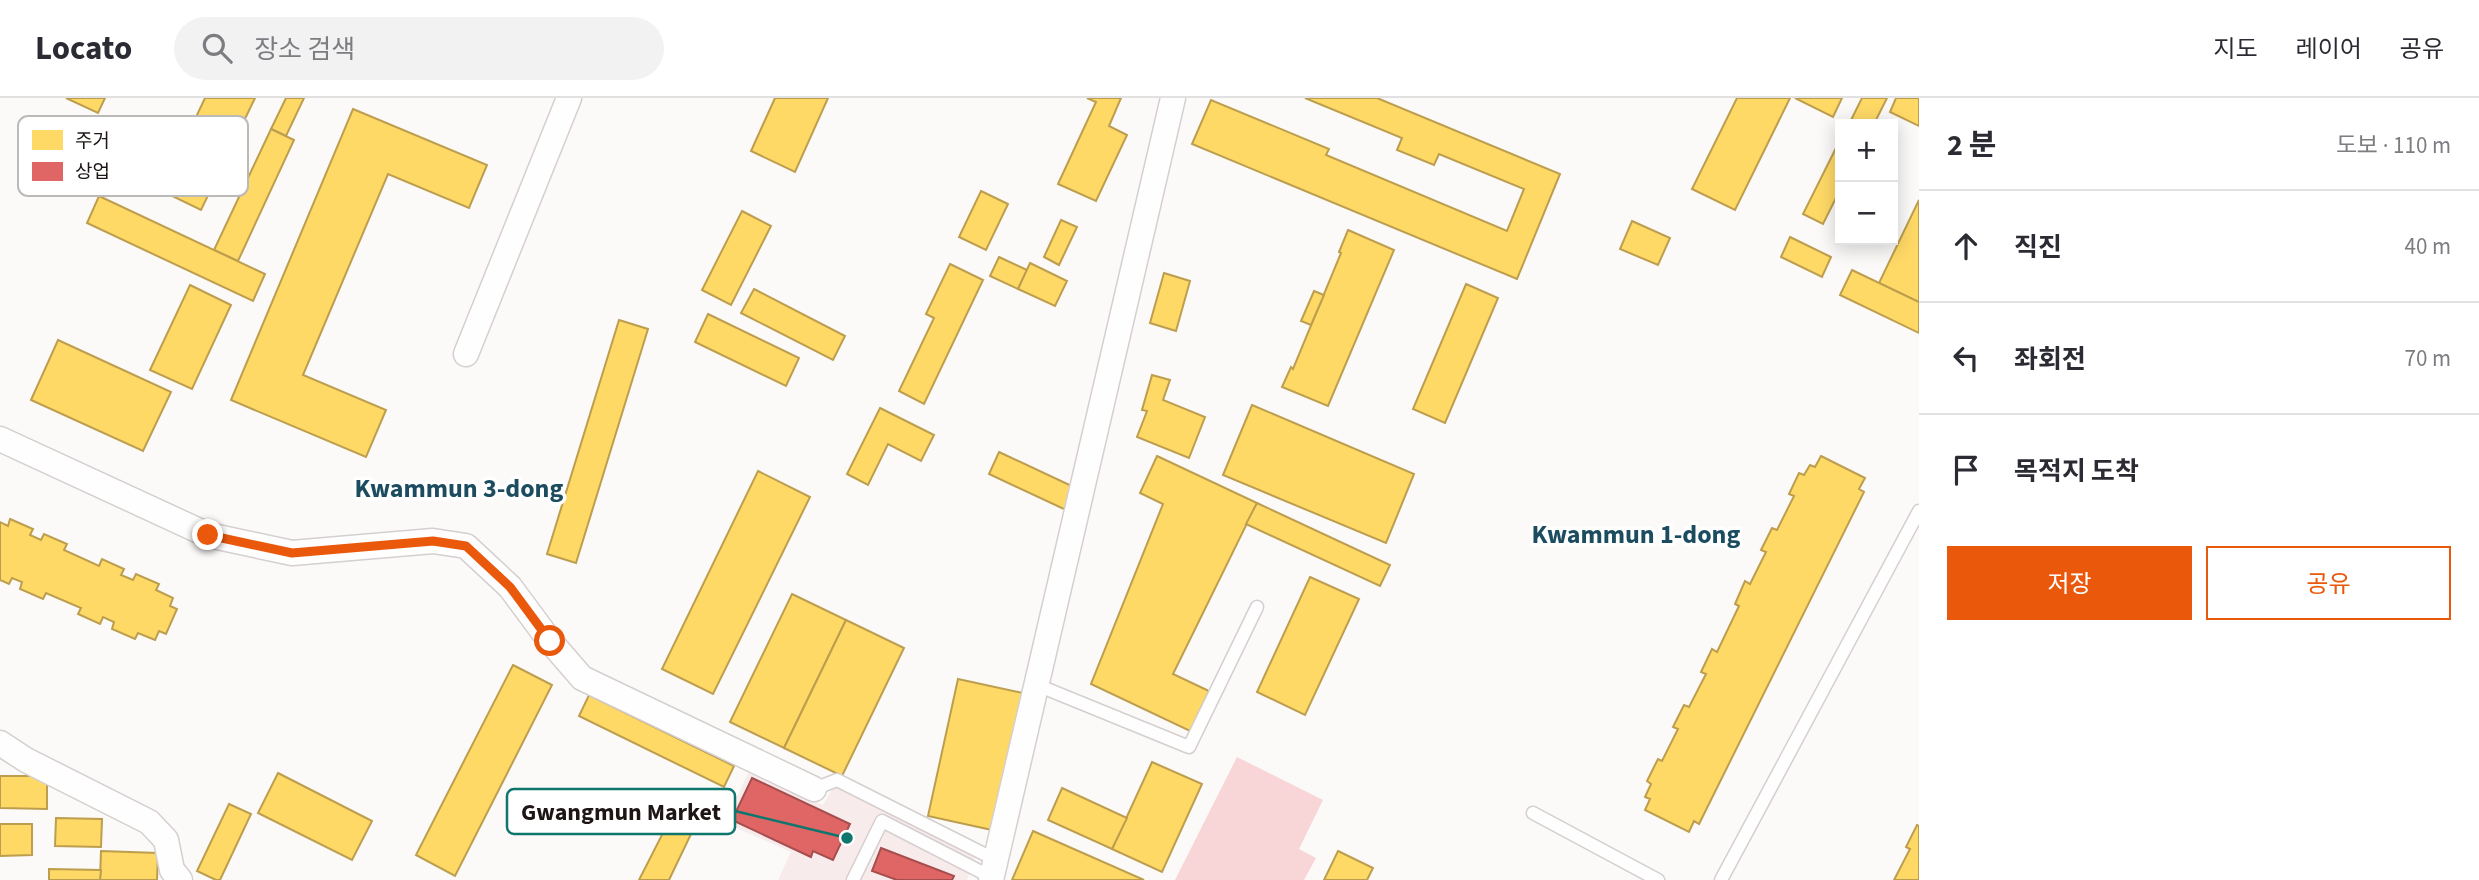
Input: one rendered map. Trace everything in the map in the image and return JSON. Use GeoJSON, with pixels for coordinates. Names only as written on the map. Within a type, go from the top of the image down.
{"type":"FeatureCollection","features":[{"type":"Feature","properties":{"kind":"street"},"geometry":{"type":"LineString","coordinates":[[466,354],[569,98]]}},
{"type":"Feature","properties":{"kind":"street"},"geometry":{"type":"LineString","coordinates":[[993,873],[1173,98]]}},
{"type":"Feature","properties":{"kind":"street"},"geometry":{"type":"LineString","coordinates":[[0,439],[208,535],[292,553],[433,541],[466,546],[510,587],[550,641],[582,678],[814,789]]}},
{"type":"Feature","properties":{"kind":"street"},"geometry":{"type":"LineString","coordinates":[[0,743],[26,760],[149,821],[166,840],[172,870],[180,880]]}},
{"type":"Feature","properties":{"kind":"lane"},"geometry":{"type":"LineString","coordinates":[[1721,880],[1919,511]]}},
{"type":"Feature","properties":{"kind":"lane"},"geometry":{"type":"LineString","coordinates":[[1037,685],[1189,747],[1257,607]]}},
{"type":"Feature","properties":{"kind":"lane"},"geometry":{"type":"LineString","coordinates":[[814,789],[837,780],[993,873]]}},
{"type":"Feature","properties":{"kind":"lane"},"geometry":{"type":"LineString","coordinates":[[1532,813],[1658,880]]}},
{"type":"Feature","properties":{"kind":"lane"},"geometry":{"type":"LineString","coordinates":[[853,880],[881,821],[993,873]]}},
{"type":"Feature","properties":{"kind":"shaded area"},"geometry":{"type":"Polygon","coordinates":[[[1237,757],[1323,800],[1299,849],[1316,858],[1304,880],[1175,880],[1237,757]]]}},
{"type":"Feature","properties":{"kind":"shaded area"},"geometry":{"type":"Polygon","coordinates":[[[748,773],[823,805],[834,786],[975,857],[967,880],[778,880],[791,852],[725,823],[748,773]]]}},
{"type":"Feature","properties":{"kind":"building: 주거"},"geometry":{"type":"Polygon","coordinates":[[[66,98],[105,98],[98,113],[66,98]]]}},
{"type":"Feature","properties":{"kind":"building: 주거"},"geometry":{"type":"Polygon","coordinates":[[[205,98],[255,98],[246,116],[197,116],[205,98]]]}},
{"type":"Feature","properties":{"kind":"building: 주거"},"geometry":{"type":"Polygon","coordinates":[[[286,98],[304,98],[286,136],[271,129],[286,98]]]}},
{"type":"Feature","properties":{"kind":"building: 주거"},"geometry":{"type":"Polygon","coordinates":[[[775,98],[828,98],[795,172],[751,151],[775,98]]]}},
{"type":"Feature","properties":{"kind":"building: 주거"},"geometry":{"type":"Polygon","coordinates":[[[1087,98],[1121,98],[1109,126],[1127,135],[1096,201],[1058,184],[1096,102],[1087,98]]]}},
{"type":"Feature","properties":{"kind":"building: 주거"},"geometry":{"type":"Polygon","coordinates":[[[1305,98],[1377,98],[1560,174],[1517,279],[1192,144],[1211,100],[1329,149],[1326,155],[1507,231],[1524,189],[1439,154],[1434,165],[1397,150],[1402,138],[1305,98]]]}},
{"type":"Feature","properties":{"kind":"building: 주거"},"geometry":{"type":"Polygon","coordinates":[[[1737,98],[1790,98],[1735,210],[1692,189],[1737,98]]]}},
{"type":"Feature","properties":{"kind":"building: 주거"},"geometry":{"type":"Polygon","coordinates":[[[1795,98],[1842,98],[1833,117],[1795,98]]]}},
{"type":"Feature","properties":{"kind":"building: 주거"},"geometry":{"type":"Polygon","coordinates":[[[1862,98],[1887,98],[1876,119],[1852,119],[1862,98]]]}},
{"type":"Feature","properties":{"kind":"building: 주거"},"geometry":{"type":"Polygon","coordinates":[[[1896,98],[1919,98],[1919,126],[1890,112],[1896,98]]]}},
{"type":"Feature","properties":{"kind":"building: 주거"},"geometry":{"type":"Polygon","coordinates":[[[353,109],[487,165],[469,208],[388,174],[303,375],[386,410],[366,457],[231,400],[353,109]]]}},
{"type":"Feature","properties":{"kind":"building: 주거"},"geometry":{"type":"Polygon","coordinates":[[[271,129],[294,140],[238,261],[214,250],[239,196],[248,196],[248,178],[271,129]]]}},
{"type":"Feature","properties":{"kind":"building: 주거"},"geometry":{"type":"Polygon","coordinates":[[[1835,150],[1835,200],[1823,224],[1803,214],[1835,150]]]}},
{"type":"Feature","properties":{"kind":"building: 주거"},"geometry":{"type":"Polygon","coordinates":[[[981,191],[1008,204],[986,250],[959,237],[981,191]]]}},
{"type":"Feature","properties":{"kind":"building: 주거"},"geometry":{"type":"Polygon","coordinates":[[[99,196],[265,274],[253,301],[87,223],[99,196]]]}},
{"type":"Feature","properties":{"kind":"building: 주거"},"geometry":{"type":"Polygon","coordinates":[[[172,196],[208,196],[201,210],[172,196]]]}},
{"type":"Feature","properties":{"kind":"building: 주거"},"geometry":{"type":"Polygon","coordinates":[[[1919,200],[1919,302],[1879,283],[1919,200]]]}},
{"type":"Feature","properties":{"kind":"building: 주거"},"geometry":{"type":"Polygon","coordinates":[[[742,211],[771,226],[731,305],[702,290],[742,211]]]}},
{"type":"Feature","properties":{"kind":"building: 주거"},"geometry":{"type":"Polygon","coordinates":[[[1061,220],[1077,227],[1059,265],[1044,257],[1061,220]]]}},
{"type":"Feature","properties":{"kind":"building: 주거"},"geometry":{"type":"Polygon","coordinates":[[[1632,221],[1670,238],[1658,265],[1620,249],[1632,221]]]}},
{"type":"Feature","properties":{"kind":"building: 주거"},"geometry":{"type":"Polygon","coordinates":[[[1348,230],[1394,250],[1328,406],[1282,387],[1291,367],[1293,369],[1348,230]]]}},
{"type":"Feature","properties":{"kind":"building: 주거"},"geometry":{"type":"Polygon","coordinates":[[[1790,237],[1831,257],[1822,277],[1781,257],[1790,237]]]}},
{"type":"Feature","properties":{"kind":"building: 주거"},"geometry":{"type":"Polygon","coordinates":[[[999,257],[1027,270],[1018,289],[990,276],[999,257]]]}},
{"type":"Feature","properties":{"kind":"building: 주거"},"geometry":{"type":"Polygon","coordinates":[[[1030,263],[1067,281],[1055,306],[1018,289],[1030,263]]]}},
{"type":"Feature","properties":{"kind":"building: 주거"},"geometry":{"type":"Polygon","coordinates":[[[950,264],[983,280],[924,404],[899,391],[934,318],[926,314],[950,264]]]}},
{"type":"Feature","properties":{"kind":"building: 주거"},"geometry":{"type":"Polygon","coordinates":[[[1852,270],[1919,302],[1919,333],[1840,295],[1852,270]]]}},
{"type":"Feature","properties":{"kind":"building: 주거"},"geometry":{"type":"Polygon","coordinates":[[[1164,273],[1190,281],[1176,331],[1150,323],[1164,273]]]}},
{"type":"Feature","properties":{"kind":"building: 주거"},"geometry":{"type":"Polygon","coordinates":[[[1466,284],[1498,298],[1445,423],[1413,409],[1466,284]]]}},
{"type":"Feature","properties":{"kind":"building: 주거"},"geometry":{"type":"Polygon","coordinates":[[[190,285],[231,305],[192,389],[150,370],[190,285]]]}},
{"type":"Feature","properties":{"kind":"building: 주거"},"geometry":{"type":"Polygon","coordinates":[[[754,289],[845,336],[833,360],[741,313],[754,289]]]}},
{"type":"Feature","properties":{"kind":"building: 주거"},"geometry":{"type":"Polygon","coordinates":[[[1314,291],[1324,295],[1311,325],[1301,321],[1314,291]]]}},
{"type":"Feature","properties":{"kind":"building: 주거"},"geometry":{"type":"Polygon","coordinates":[[[708,314],[799,358],[786,386],[695,342],[708,314]]]}},
{"type":"Feature","properties":{"kind":"building: 주거"},"geometry":{"type":"Polygon","coordinates":[[[619,320],[648,329],[576,563],[547,554],[619,320]]]}},
{"type":"Feature","properties":{"kind":"building: 주거"},"geometry":{"type":"Polygon","coordinates":[[[58,340],[171,392],[143,451],[31,400],[58,340]]]}},
{"type":"Feature","properties":{"kind":"building: 주거"},"geometry":{"type":"Polygon","coordinates":[[[1152,375],[1170,380],[1163,400],[1205,417],[1189,458],[1137,437],[1147,411],[1142,410],[1152,375]]]}},
{"type":"Feature","properties":{"kind":"building: 주거"},"geometry":{"type":"Polygon","coordinates":[[[1252,405],[1414,474],[1386,543],[1223,475],[1252,405]]]}},
{"type":"Feature","properties":{"kind":"building: 주거"},"geometry":{"type":"Polygon","coordinates":[[[880,408],[934,435],[921,461],[888,444],[868,485],[847,474],[880,408]]]}},
{"type":"Feature","properties":{"kind":"building: 주거"},"geometry":{"type":"Polygon","coordinates":[[[999,452],[1076,488],[1066,510],[989,474],[999,452]]]}},
{"type":"Feature","properties":{"kind":"building: 주거"},"geometry":{"type":"Polygon","coordinates":[[[1157,456],[1257,503],[1173,674],[1209,691],[1190,731],[1091,684],[1163,504],[1140,493],[1157,456]]]}},
{"type":"Feature","properties":{"kind":"building: 주거"},"geometry":{"type":"Polygon","coordinates":[[[1821,456],[1865,478],[1859,489],[1864,492],[1699,824],[1694,821],[1689,832],[1645,810],[1650,799],[1645,797],[1651,784],[1647,781],[1658,759],[1662,761],[1678,729],[1673,727],[1684,705],[1689,707],[1706,674],[1701,672],[1712,649],[1717,652],[1739,606],[1735,604],[1745,581],[1750,584],[1766,552],[1761,550],[1772,528],[1777,530],[1794,496],[1789,494],[1799,473],[1804,475],[1810,465],[1815,467],[1821,456]]]}},
{"type":"Feature","properties":{"kind":"building: 주거"},"geometry":{"type":"Polygon","coordinates":[[[758,471],[810,497],[713,694],[662,669],[758,471]]]}},
{"type":"Feature","properties":{"kind":"building: 주거"},"geometry":{"type":"Polygon","coordinates":[[[1257,503],[1390,565],[1380,586],[1246,524],[1257,503]]]}},
{"type":"Feature","properties":{"kind":"building: 주거"},"geometry":{"type":"Polygon","coordinates":[[[10,519],[33,529],[30,535],[41,540],[44,534],[67,544],[64,550],[99,566],[102,559],[124,569],[121,575],[133,580],[136,574],[159,584],[156,590],[173,598],[170,606],[177,609],[166,634],[159,631],[155,640],[138,633],[135,639],[112,629],[114,622],[103,617],[100,624],[78,614],[81,608],[46,593],[43,599],[20,589],[22,582],[12,578],[9,584],[0,580],[0,522],[8,526],[10,519]]]}},
{"type":"Feature","properties":{"kind":"building: 주거"},"geometry":{"type":"Polygon","coordinates":[[[1310,577],[1359,599],[1305,715],[1257,692],[1310,577]]]}},
{"type":"Feature","properties":{"kind":"building: 주거"},"geometry":{"type":"Polygon","coordinates":[[[792,594],[846,620],[784,748],[730,722],[792,594]]]}},
{"type":"Feature","properties":{"kind":"building: 주거"},"geometry":{"type":"Polygon","coordinates":[[[846,620],[904,648],[842,776],[784,748],[846,620]]]}},
{"type":"Feature","properties":{"kind":"building: 주거"},"geometry":{"type":"Polygon","coordinates":[[[513,665],[552,685],[455,876],[416,855],[513,665]]]}},
{"type":"Feature","properties":{"kind":"building: 주거"},"geometry":{"type":"Polygon","coordinates":[[[958,679],[1023,693],[992,830],[928,816],[958,679]]]}},
{"type":"Feature","properties":{"kind":"building: 주거"},"geometry":{"type":"Polygon","coordinates":[[[589,695],[734,766],[724,787],[579,716],[589,695]]]}},
{"type":"Feature","properties":{"kind":"building: 주거"},"geometry":{"type":"Polygon","coordinates":[[[1152,762],[1202,784],[1162,872],[1112,849],[1152,762]]]}},
{"type":"Feature","properties":{"kind":"building: 주거"},"geometry":{"type":"Polygon","coordinates":[[[278,773],[372,821],[352,860],[258,813],[278,773]]]}},
{"type":"Feature","properties":{"kind":"building: 주거"},"geometry":{"type":"Polygon","coordinates":[[[0,776],[47,776],[47,809],[0,808],[0,776]]]}},
{"type":"Feature","properties":{"kind":"building: 주거"},"geometry":{"type":"Polygon","coordinates":[[[1062,788],[1127,818],[1112,849],[1048,820],[1062,788]]]}},
{"type":"Feature","properties":{"kind":"building: 주거"},"geometry":{"type":"Polygon","coordinates":[[[229,804],[251,814],[220,880],[216,880],[197,871],[229,804]]]}},
{"type":"Feature","properties":{"kind":"building: 주거"},"geometry":{"type":"Polygon","coordinates":[[[56,818],[102,819],[101,847],[55,846],[56,818]]]}},
{"type":"Feature","properties":{"kind":"building: 주거"},"geometry":{"type":"Polygon","coordinates":[[[669,821],[692,832],[669,880],[639,880],[669,821]]]}},
{"type":"Feature","properties":{"kind":"building: 주거"},"geometry":{"type":"Polygon","coordinates":[[[0,824],[32,824],[32,855],[0,856],[0,824]]]}},
{"type":"Feature","properties":{"kind":"building: 주거"},"geometry":{"type":"Polygon","coordinates":[[[1917,825],[1919,880],[1894,880],[1910,849],[1906,847],[1917,825]]]}},
{"type":"Feature","properties":{"kind":"building: 주거"},"geometry":{"type":"Polygon","coordinates":[[[1033,831],[1144,880],[1012,880],[1033,831]]]}},
{"type":"Feature","properties":{"kind":"building: 주거"},"geometry":{"type":"Polygon","coordinates":[[[101,851],[158,853],[157,880],[100,880],[101,851]]]}},
{"type":"Feature","properties":{"kind":"building: 주거"},"geometry":{"type":"Polygon","coordinates":[[[1338,851],[1373,868],[1367,880],[1324,880],[1338,851]]]}},
{"type":"Feature","properties":{"kind":"building: 주거"},"geometry":{"type":"Polygon","coordinates":[[[49,869],[101,870],[100,880],[49,880],[49,869]]]}},
{"type":"Feature","properties":{"kind":"building: 상업"},"geometry":{"type":"Polygon","coordinates":[[[752,778],[850,824],[833,860],[813,851],[811,857],[732,820],[752,778]]]}},
{"type":"Feature","properties":{"kind":"building: 상업"},"geometry":{"type":"Polygon","coordinates":[[[881,848],[954,876],[952,880],[897,880],[872,871],[881,848]]]}},
{"type":"Feature","properties":{"kind":"place","name":"Gwangmun Market"},"geometry":{"type":"Point","coordinates":[847,838]}},
{"type":"Feature","properties":{"kind":"district","name":"Kwammun 3-dong"},"geometry":{"type":"Point","coordinates":[459,488]}},
{"type":"Feature","properties":{"kind":"district","name":"Kwammun 1-dong"},"geometry":{"type":"Point","coordinates":[1636,534]}},
{"type":"Feature","properties":{"kind":"route"},"geometry":{"type":"LineString","coordinates":[[208,535],[292,553],[433,541],[466,546],[510,587],[550,641]]}}]}
